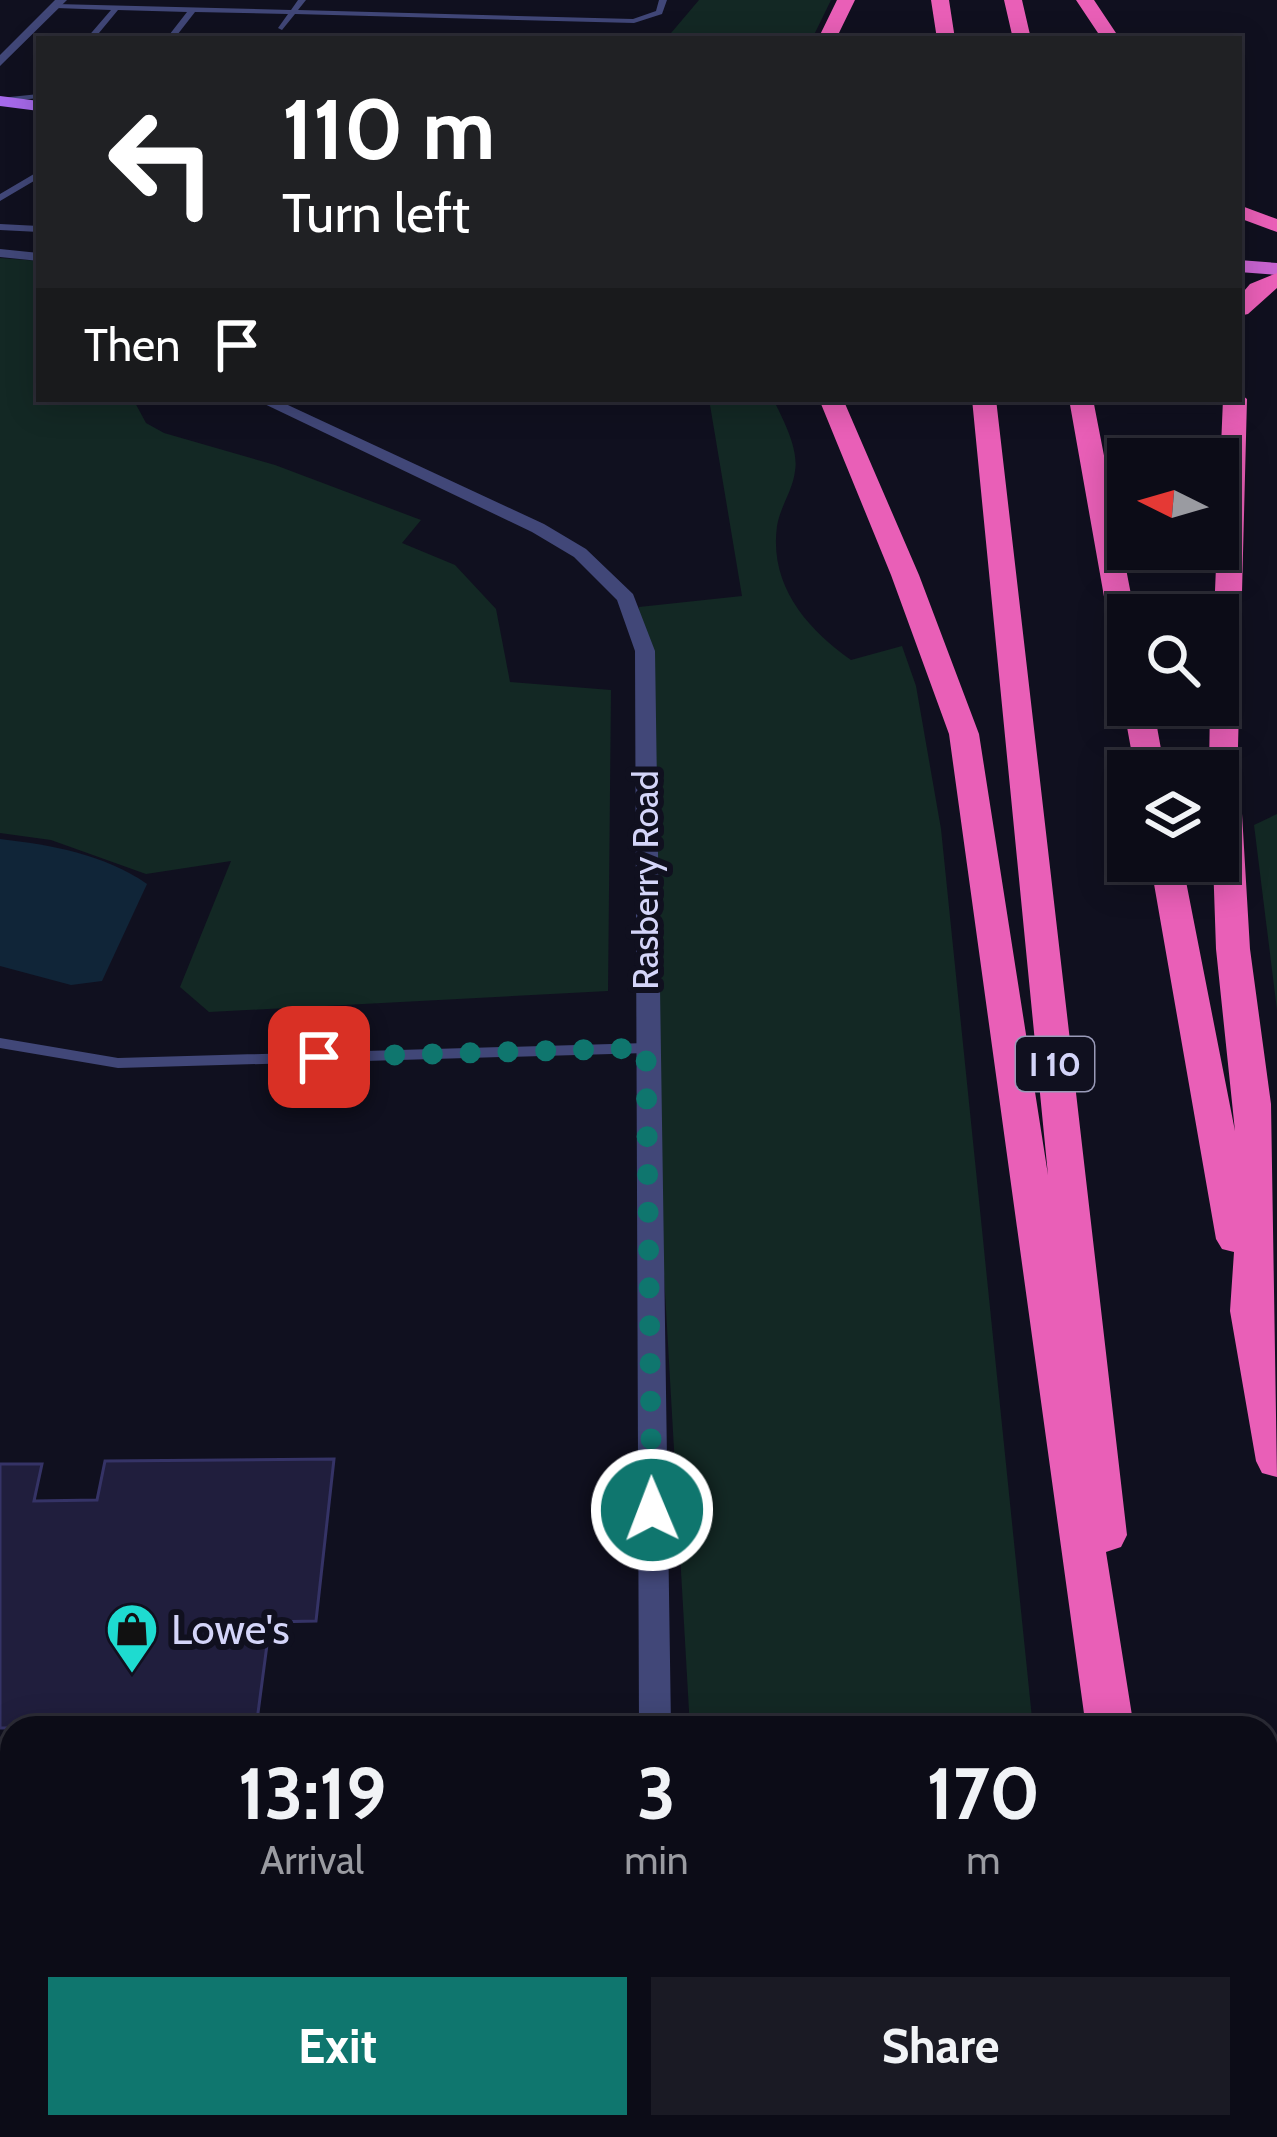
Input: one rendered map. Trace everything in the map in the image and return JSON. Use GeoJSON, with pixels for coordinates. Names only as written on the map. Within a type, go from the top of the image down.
{"type":"FeatureCollection","features":[{"type":"Feature","properties":{"kind":"highway"},"geometry":{"type":"LineString","coordinates":[[828,36],[846,0]]}},
{"type":"Feature","properties":{"kind":"highway"},"geometry":{"type":"LineString","coordinates":[[940,0],[946,36]]}},
{"type":"Feature","properties":{"kind":"highway"},"geometry":{"type":"LineString","coordinates":[[1013,0],[1021,36]]}},
{"type":"Feature","properties":{"kind":"highway"},"geometry":{"type":"LineString","coordinates":[[1085,0],[1110,36]]}},
{"type":"Feature","properties":{"kind":"highway"},"geometry":{"type":"LineString","coordinates":[[1242,213],[1277,226]]}},
{"type":"Feature","properties":{"kind":"highway"},"geometry":{"type":"LineString","coordinates":[[1242,245],[1277,248]]}},
{"type":"Feature","properties":{"kind":"highway"},"geometry":{"type":"LineString","coordinates":[[1242,266],[1277,269]]}},
{"type":"Feature","properties":{"kind":"highway"},"geometry":{"type":"LineString","coordinates":[[1242,302],[1277,280]]}},
{"type":"Feature","properties":{"kind":"highway"},"geometry":{"type":"LineString","coordinates":[[832,402],[905,575],[964,734],[1108,1716]]}},
{"type":"Feature","properties":{"kind":"highway","name":"I 10"},"geometry":{"type":"LineString","coordinates":[[984,402],[1125,1716]]}},
{"type":"Feature","properties":{"kind":"highway"},"geometry":{"type":"LineString","coordinates":[[1082,402],[1117,594]]}},
{"type":"Feature","properties":{"kind":"highway"},"geometry":{"type":"LineString","coordinates":[[1235,402],[1223,765],[1233,949],[1253,1104],[1254,1334]]}},
{"type":"Feature","properties":{"kind":"highway"},"geometry":{"type":"LineString","coordinates":[[1170,882],[1277,1461]]}},
{"type":"Feature","properties":{"kind":"main road"},"geometry":{"type":"LineString","coordinates":[[0,100],[36,106]]}},
{"type":"Feature","properties":{"kind":"main road"},"geometry":{"type":"LineString","coordinates":[[0,115],[36,120]]}},
{"type":"Feature","properties":{"kind":"street"},"geometry":{"type":"LineString","coordinates":[[0,62],[58,3]]}},
{"type":"Feature","properties":{"kind":"street"},"geometry":{"type":"LineString","coordinates":[[0,254],[36,257]]}},
{"type":"Feature","properties":{"kind":"street","name":"Rasberry Road"},"geometry":{"type":"LineString","coordinates":[[268,402],[549,534],[598,567],[626,598],[645,651],[655,1716]]}},
{"type":"Feature","properties":{"kind":"lane"},"geometry":{"type":"LineString","coordinates":[[282,28],[302,0]]}},
{"type":"Feature","properties":{"kind":"lane"},"geometry":{"type":"LineString","coordinates":[[58,3],[634,21],[659,12],[663,0]]}},
{"type":"Feature","properties":{"kind":"lane"},"geometry":{"type":"LineString","coordinates":[[93,36],[118,7]]}},
{"type":"Feature","properties":{"kind":"lane"},"geometry":{"type":"LineString","coordinates":[[172,36],[193,9]]}},
{"type":"Feature","properties":{"kind":"lane"},"geometry":{"type":"LineString","coordinates":[[0,100],[36,96]]}},
{"type":"Feature","properties":{"kind":"lane"},"geometry":{"type":"LineString","coordinates":[[0,198],[36,176]]}},
{"type":"Feature","properties":{"kind":"lane"},"geometry":{"type":"LineString","coordinates":[[0,227],[36,229]]}},
{"type":"Feature","properties":{"kind":"lane"},"geometry":{"type":"LineString","coordinates":[[0,1043],[118,1063],[646,1048]]}},
{"type":"Feature","properties":{"kind":"green space"},"geometry":{"type":"Polygon","coordinates":[[[699,0],[831,0],[813,36],[669,36],[699,0]]]}},
{"type":"Feature","properties":{"kind":"green space"},"geometry":{"type":"Polygon","coordinates":[[[0,258],[36,261],[36,402],[135,402],[146,423],[164,433],[275,465],[421,520],[402,543],[455,565],[496,609],[510,682],[611,690],[608,991],[209,1012],[180,987],[231,861],[146,874],[51,840],[0,833],[0,258]]]}},
{"type":"Feature","properties":{"kind":"green space"},"geometry":{"type":"Polygon","coordinates":[[[710,402],[774,402],[796,462],[777,526],[776,547],[785,586],[819,634],[851,660],[902,646],[916,686],[941,829],[1032,1716],[689,1716],[647,978],[639,607],[742,596],[710,402]]]}},
{"type":"Feature","properties":{"kind":"green space"},"geometry":{"type":"Polygon","coordinates":[[[1277,814],[1277,1010],[1254,825],[1277,814]]]}},
{"type":"Feature","properties":{"kind":"water"},"geometry":{"type":"Polygon","coordinates":[[[0,839],[95,858],[147,884],[102,981],[71,985],[0,966],[0,839]]]}},
{"type":"Feature","properties":{"kind":"building","name":"Lowe's"},"geometry":{"type":"Polygon","coordinates":[[[334,1459],[316,1621],[270,1622],[258,1716],[0,1716],[0,1464],[42,1464],[34,1501],[97,1500],[105,1461],[334,1459]]]}},
{"type":"Feature","properties":{"kind":"place","name":"Lowe's"},"geometry":{"type":"Point","coordinates":[132,1675]}},
{"type":"Feature","properties":{"kind":"route"},"geometry":{"type":"LineString","coordinates":[[319,1057],[646,1048],[652,1510]]}}]}
